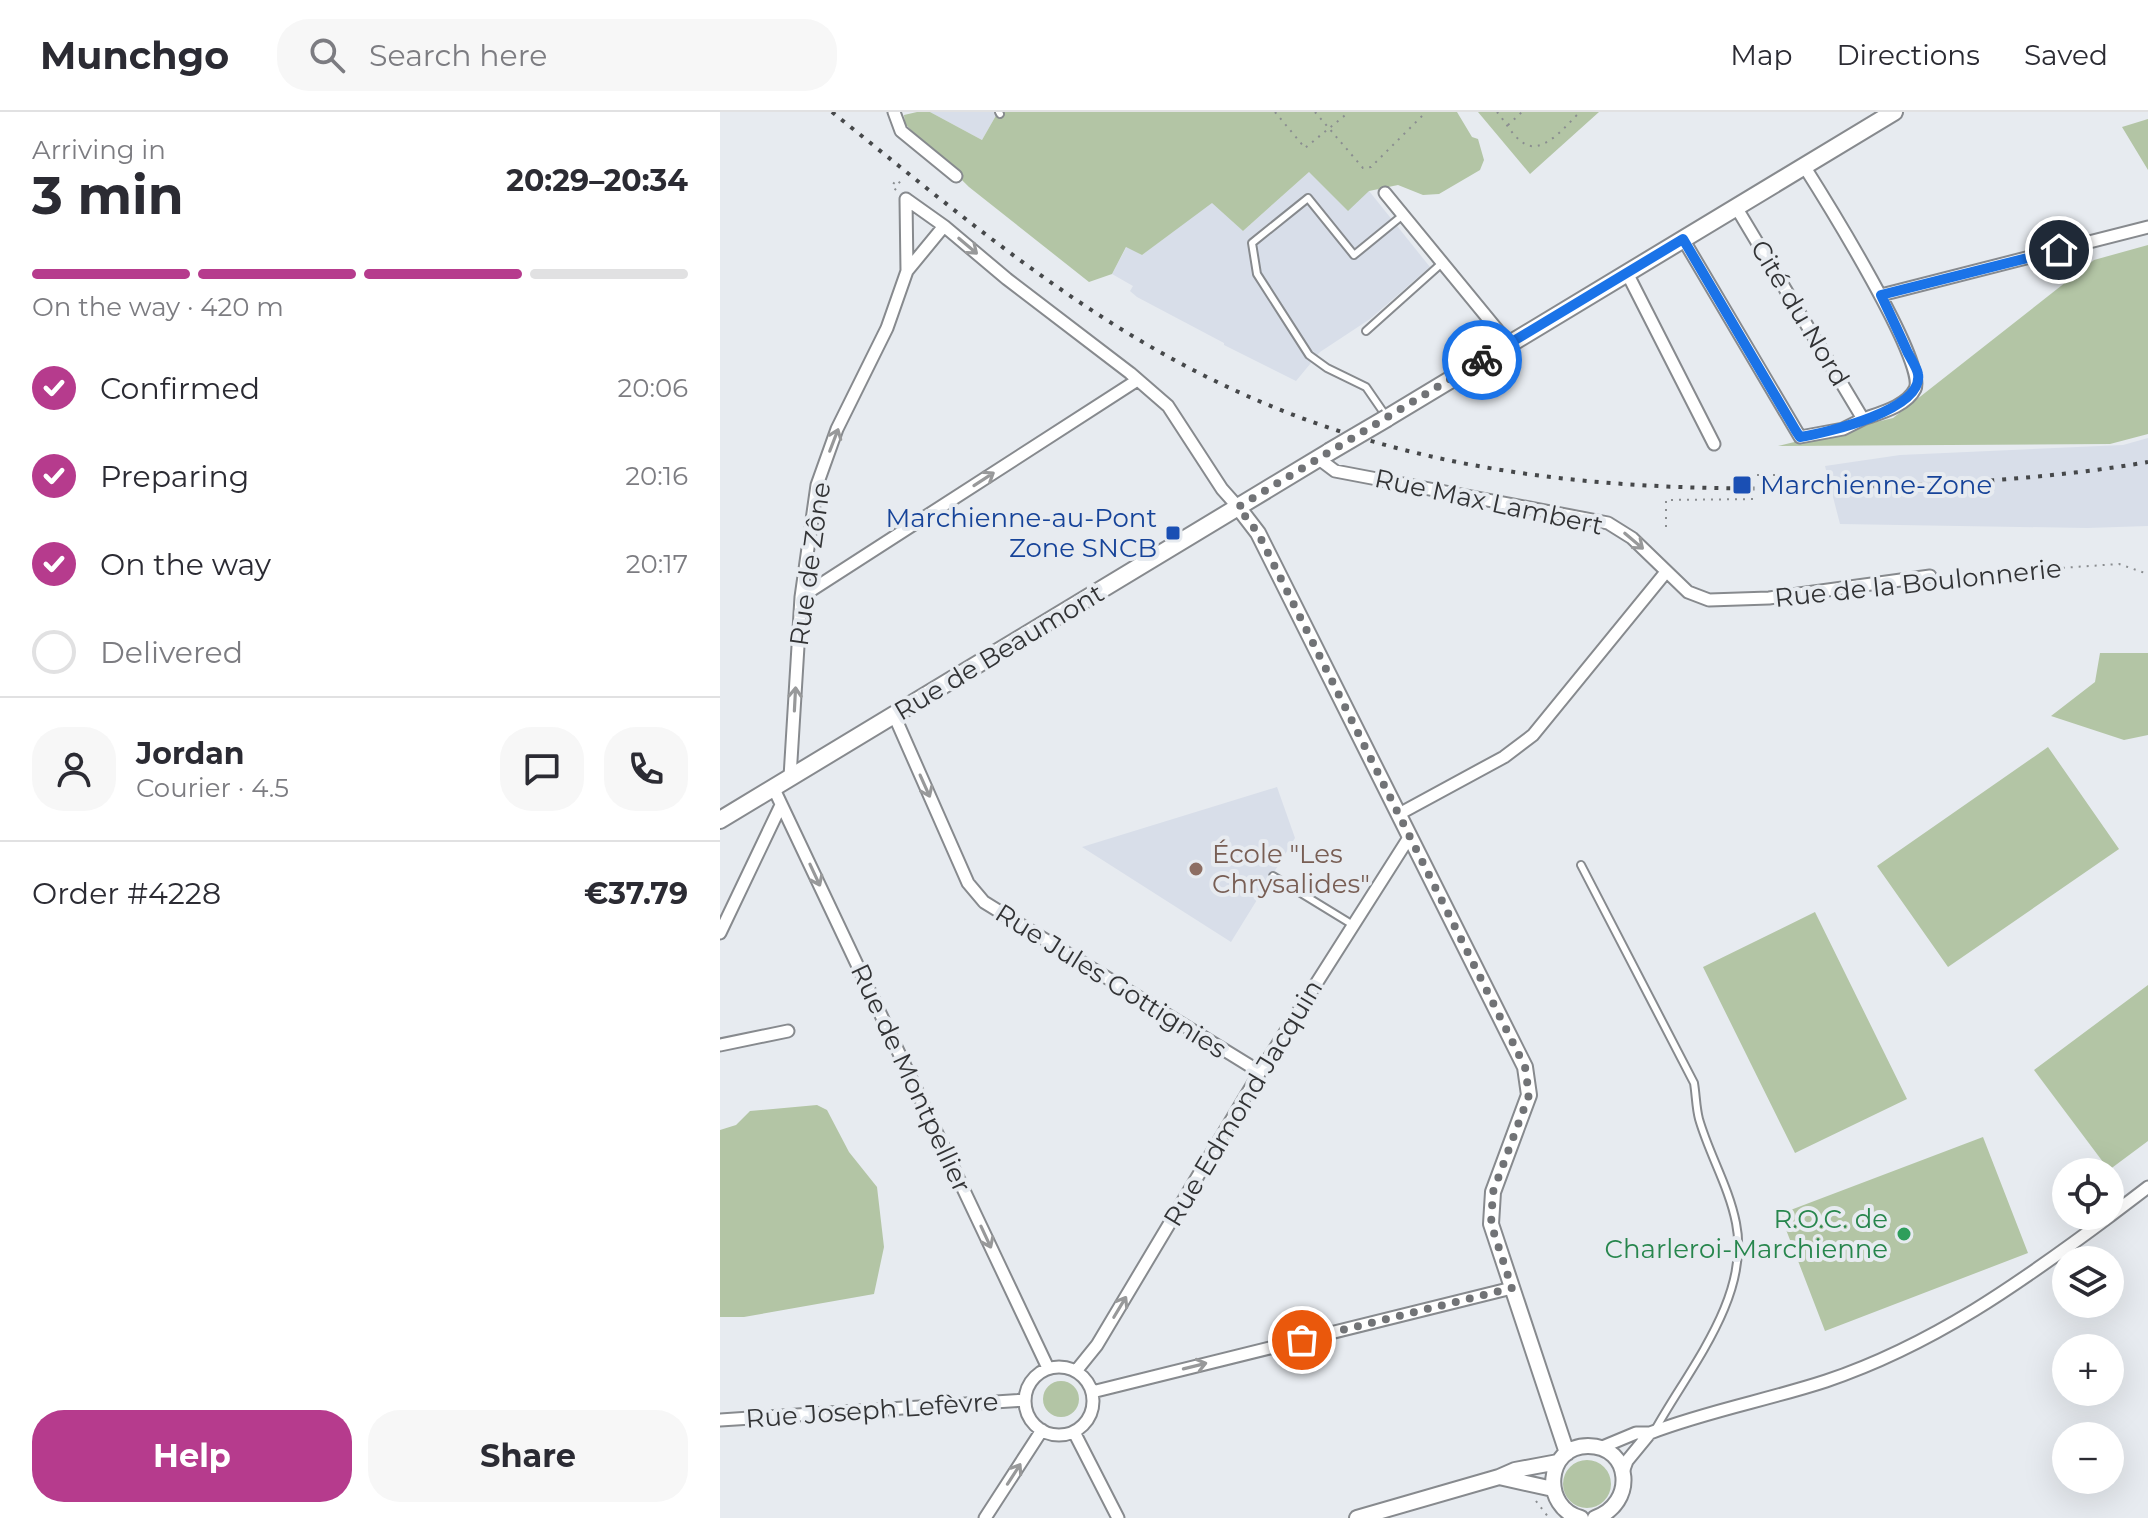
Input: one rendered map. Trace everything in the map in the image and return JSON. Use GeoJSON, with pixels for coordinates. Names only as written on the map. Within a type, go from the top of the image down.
{"type":"FeatureCollection","features":[{"type":"Feature","properties":{"kind":"main road","name":"Rue de Beaumont"},"geometry":{"type":"LineString","coordinates":[[720,820],[1894,112]]}},
{"type":"Feature","properties":{"kind":"street"},"geometry":{"type":"LineString","coordinates":[[894,112],[901,131],[956,176]]}},
{"type":"Feature","properties":{"kind":"street"},"geometry":{"type":"LineString","coordinates":[[1683,239],[1800,437],[1843,429],[1893,408],[1915,390],[1918,375],[1881,295],[1804,166]]}},
{"type":"Feature","properties":{"kind":"street"},"geometry":{"type":"LineString","coordinates":[[1385,193],[1509,344]]}},
{"type":"Feature","properties":{"kind":"street","name":"Rue de Zône"},"geometry":{"type":"LineString","coordinates":[[907,271],[906,199],[1168,406],[1222,489],[1238,507]]}},
{"type":"Feature","properties":{"kind":"street","name":"Cité du Nord"},"geometry":{"type":"LineString","coordinates":[[1736,207],[1863,419]]}},
{"type":"Feature","properties":{"kind":"street","name":"Rue de Zône"},"geometry":{"type":"LineString","coordinates":[[790,777],[801,597],[817,485],[837,429],[887,328],[907,271],[944,226]]}},
{"type":"Feature","properties":{"kind":"street"},"geometry":{"type":"LineString","coordinates":[[1881,295],[2148,227]]}},
{"type":"Feature","properties":{"kind":"street"},"geometry":{"type":"LineString","coordinates":[[1627,273],[1714,444]]}},
{"type":"Feature","properties":{"kind":"street"},"geometry":{"type":"LineString","coordinates":[[801,597],[1136,381]]}},
{"type":"Feature","properties":{"kind":"street","name":"Rue Max Lambert"},"geometry":{"type":"LineString","coordinates":[[1324,456],[1335,471],[1608,523],[1632,538],[1688,592]]}},
{"type":"Feature","properties":{"kind":"street"},"geometry":{"type":"LineString","coordinates":[[1238,507],[1258,533],[1525,1067],[1529,1095],[1493,1192],[1491,1224],[1563,1457],[1553,1473],[1553,1489],[1562,1508],[1578,1518]]}},
{"type":"Feature","properties":{"kind":"street"},"geometry":{"type":"LineString","coordinates":[[1399,814],[1504,757],[1533,735],[1666,572]]}},
{"type":"Feature","properties":{"kind":"street","name":"Rue de la Boulonnerie"},"geometry":{"type":"LineString","coordinates":[[1688,592],[1709,600],[1769,598],[1930,576]]}},
{"type":"Feature","properties":{"kind":"street","name":"Rue Jules Gottignies"},"geometry":{"type":"LineString","coordinates":[[894,715],[968,883],[984,902],[1260,1072]]}},
{"type":"Feature","properties":{"kind":"street","name":"Rue de Montpellier"},"geometry":{"type":"LineString","coordinates":[[773,787],[1048,1368]]}},
{"type":"Feature","properties":{"kind":"street"},"geometry":{"type":"LineString","coordinates":[[720,933],[781,805]]}},
{"type":"Feature","properties":{"kind":"street","name":"Rue Edmond Jacquin"},"geometry":{"type":"LineString","coordinates":[[1076,1371],[1097,1345],[1260,1072],[1410,836]]}},
{"type":"Feature","properties":{"kind":"street"},"geometry":{"type":"LineString","coordinates":[[720,1045],[788,1031]]}},
{"type":"Feature","properties":{"kind":"street"},"geometry":{"type":"LineString","coordinates":[[2124,1205],[2148,1187]]}},
{"type":"Feature","properties":{"kind":"street"},"geometry":{"type":"LineString","coordinates":[[1357,1518],[1563,1457],[1578,1447],[1600,1448],[1636,1433],[1652,1432],[1826,1380],[1960,1320],[2011,1289],[2091,1230]]}},
{"type":"Feature","properties":{"kind":"street"},"geometry":{"type":"LineString","coordinates":[[1092,1392],[1512,1288]]}},
{"type":"Feature","properties":{"kind":"street"},"geometry":{"type":"LineString","coordinates":[[1061,1366],[1076,1371],[1085,1378],[1092,1392],[1094,1405],[1089,1418],[1074,1432],[1057,1435],[1042,1430],[1031,1421],[1025,1400],[1029,1383],[1048,1368],[1061,1366]]}},
{"type":"Feature","properties":{"kind":"street","name":"Rue Joseph Lefèvre"},"geometry":{"type":"LineString","coordinates":[[720,1420],[1025,1400]]}},
{"type":"Feature","properties":{"kind":"street"},"geometry":{"type":"LineString","coordinates":[[985,1518],[1042,1430]]}},
{"type":"Feature","properties":{"kind":"street"},"geometry":{"type":"LineString","coordinates":[[1074,1432],[1118,1518]]}},
{"type":"Feature","properties":{"kind":"street"},"geometry":{"type":"LineString","coordinates":[[1623,1472],[1634,1450],[1652,1432]]}},
{"type":"Feature","properties":{"kind":"street"},"geometry":{"type":"LineString","coordinates":[[1600,1448],[1613,1456],[1623,1472],[1624,1487],[1621,1498],[1602,1517]]}},
{"type":"Feature","properties":{"kind":"street"},"geometry":{"type":"LineString","coordinates":[[1499,1477],[1553,1489]]}},
{"type":"Feature","properties":{"kind":"lane"},"geometry":{"type":"LineString","coordinates":[[1387,418],[1366,387],[1327,368],[1309,355],[1257,274],[1252,243],[1308,198],[1354,255],[1403,215]]}},
{"type":"Feature","properties":{"kind":"lane"},"geometry":{"type":"LineString","coordinates":[[1366,331],[1442,263]]}},
{"type":"Feature","properties":{"kind":"lane"},"geometry":{"type":"LineString","coordinates":[[1581,865],[1694,1083],[1699,1117],[1736,1222],[1739,1245],[1736,1269],[1720,1319],[1705,1351],[1652,1432]]}},
{"type":"Feature","properties":{"kind":"lane"},"geometry":{"type":"LineString","coordinates":[[1273,876],[1353,925]]}},
{"type":"Feature","properties":{"kind":"path"},"geometry":{"type":"LineString","coordinates":[[1275,112],[1305,148],[1349,112]]}},
{"type":"Feature","properties":{"kind":"path"},"geometry":{"type":"LineString","coordinates":[[1315,112],[1363,168],[1371,167],[1426,112]]}},
{"type":"Feature","properties":{"kind":"path"},"geometry":{"type":"LineString","coordinates":[[1497,112],[1522,142],[1537,147],[1547,142],[1580,112]]}},
{"type":"Feature","properties":{"kind":"path"},"geometry":{"type":"LineString","coordinates":[[1508,125],[1522,112]]}},
{"type":"Feature","properties":{"kind":"path"},"geometry":{"type":"LineString","coordinates":[[1757,475],[1775,475]]}},
{"type":"Feature","properties":{"kind":"path"},"geometry":{"type":"LineString","coordinates":[[1666,527],[1666,500],[1758,499]]}},
{"type":"Feature","properties":{"kind":"path","name":"Rue de la Boulonnerie"},"geometry":{"type":"LineString","coordinates":[[1930,576],[2119,564],[2148,574]]}},
{"type":"Feature","properties":{"kind":"shaded area"},"geometry":{"type":"Polygon","coordinates":[[[930,112],[998,112],[982,140],[930,112]]]}},
{"type":"Feature","properties":{"kind":"shaded area"},"geometry":{"type":"Polygon","coordinates":[[[1309,172],[1369,191],[1430,267],[1370,319],[1320,352],[1296,381],[1137,297],[1130,291],[1133,286],[1112,274],[1127,246],[1142,255],[1212,202],[1243,231],[1309,172]]]}},
{"type":"Feature","properties":{"kind":"shaded area"},"geometry":{"type":"Polygon","coordinates":[[[2148,438],[2148,526],[1840,524],[1825,466],[1900,455],[2123,445],[2148,438]]]}},
{"type":"Feature","properties":{"kind":"shaded area","name":"École \"Les Chrysalides\""},"geometry":{"type":"Polygon","coordinates":[[[1277,787],[1295,838],[1231,942],[1082,847],[1277,787]]]}},
{"type":"Feature","properties":{"kind":"green space"},"geometry":{"type":"Polygon","coordinates":[[[930,112],[982,140],[998,112],[1457,112],[1472,137],[1478,139],[1484,160],[1480,170],[1439,194],[1423,195],[1398,185],[1369,191],[1348,211],[1309,172],[1243,231],[1212,203],[1142,255],[1126,247],[1112,274],[1089,282],[969,187],[905,124],[904,115],[930,112]]]}},
{"type":"Feature","properties":{"kind":"green space"},"geometry":{"type":"Polygon","coordinates":[[[1478,112],[1599,112],[1530,174],[1478,112]]]}},
{"type":"Feature","properties":{"kind":"green space"},"geometry":{"type":"Polygon","coordinates":[[[2148,119],[2148,170],[2122,127],[2148,119]]]}},
{"type":"Feature","properties":{"kind":"green space"},"geometry":{"type":"Polygon","coordinates":[[[2148,245],[2148,434],[2110,444],[1778,446],[1893,418],[2094,260],[2148,245]]]}},
{"type":"Feature","properties":{"kind":"green space"},"geometry":{"type":"Polygon","coordinates":[[[2100,653],[2148,653],[2148,735],[2124,740],[2051,716],[2095,682],[2100,653]]]}},
{"type":"Feature","properties":{"kind":"green space"},"geometry":{"type":"Polygon","coordinates":[[[2048,747],[2119,849],[1948,967],[1877,866],[2048,747]]]}},
{"type":"Feature","properties":{"kind":"green space","name":"R.O.C. de Charleroi-Marchienne"},"geometry":{"type":"Polygon","coordinates":[[[1815,912],[1907,1099],[1795,1153],[1703,967],[1815,912]]]}},
{"type":"Feature","properties":{"kind":"green space"},"geometry":{"type":"Polygon","coordinates":[[[2148,985],[2148,1141],[2124,1159],[2100,1158],[2034,1070],[2148,985]]]}},
{"type":"Feature","properties":{"kind":"green space"},"geometry":{"type":"Polygon","coordinates":[[[817,1105],[827,1110],[849,1152],[877,1187],[884,1247],[874,1294],[744,1317],[720,1317],[720,1130],[736,1125],[750,1111],[817,1105]]]}},
{"type":"Feature","properties":{"kind":"green space","name":"R.O.C. de Charleroi-Marchienne"},"geometry":{"type":"Polygon","coordinates":[[[1983,1137],[2028,1253],[1825,1331],[1780,1214],[1983,1137]]]}},
{"type":"Feature","properties":{"kind":"green space"},"geometry":{"type":"Polygon","coordinates":[[[1061,1381],[1073,1387],[1079,1399],[1073,1411],[1061,1417],[1049,1411],[1043,1399],[1049,1387],[1061,1381]]]}},
{"type":"Feature","properties":{"kind":"green space"},"geometry":{"type":"Polygon","coordinates":[[[1587,1460],[1596,1461],[1604,1467],[1610,1475],[1610,1493],[1604,1501],[1596,1507],[1587,1508],[1578,1507],[1570,1501],[1564,1493],[1563,1484],[1564,1475],[1570,1467],[1578,1461],[1587,1460]]]}},
{"type":"Feature","properties":{"kind":"railway"},"geometry":{"type":"LineString","coordinates":[[832,112],[1008,251],[1100,316],[1197,372],[1276,408],[1355,436],[1435,457],[1516,472],[1597,482],[1680,487],[1850,487],[1962,482],[2037,477],[2148,462]]}},
{"type":"Feature","properties":{"kind":"way so far"},"geometry":{"type":"LineString","coordinates":[[1302,1340],[1512,1288],[1491,1224],[1493,1192],[1529,1095],[1525,1067],[1258,533],[1238,507],[1482,360]]}},
{"type":"Feature","properties":{"kind":"place","name":"Marchienne-Zone"},"geometry":{"type":"Point","coordinates":[1742,485]}},
{"type":"Feature","properties":{"kind":"place","name":"Marchienne-au-Pont Zone SNCB"},"geometry":{"type":"Point","coordinates":[1173,533]}},
{"type":"Feature","properties":{"kind":"place","name":"École \"Les Chrysalides\""},"geometry":{"type":"Point","coordinates":[1196,869]}},
{"type":"Feature","properties":{"kind":"place","name":"R.O.C. de Charleroi-Marchienne"},"geometry":{"type":"Point","coordinates":[1904,1234]}},
{"type":"Feature","properties":{"kind":"route"},"geometry":{"type":"LineString","coordinates":[[1482,360],[1683,239],[1800,437],[1843,429],[1893,408],[1915,390],[1918,375],[1881,295],[2059,250]]}}]}
